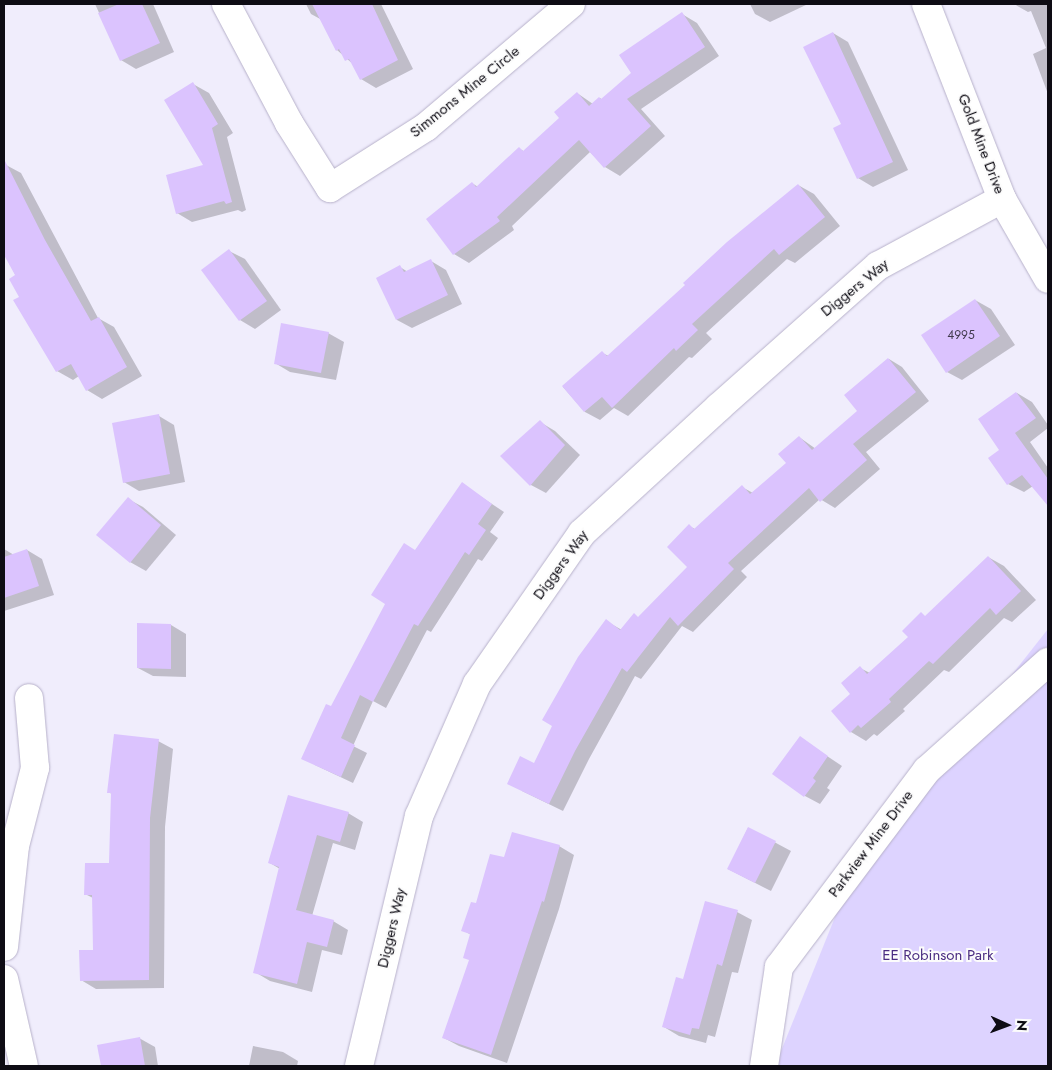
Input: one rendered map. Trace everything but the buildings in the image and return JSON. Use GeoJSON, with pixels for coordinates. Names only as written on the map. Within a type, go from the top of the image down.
{"type":"FeatureCollection","features":[{"type":"Feature","properties":{"kind":"street","name":"Simmons Mine Circle"},"geometry":{"type":"LineString","coordinates":[[226,4],[289,123],[330,188],[426,127],[571,4]]}},
{"type":"Feature","properties":{"kind":"street","name":"Gold Mine Drive"},"geometry":{"type":"LineString","coordinates":[[926,4],[1002,199],[1048,279]]}},
{"type":"Feature","properties":{"kind":"street","name":"Diggers Way"},"geometry":{"type":"LineString","coordinates":[[359,1066],[419,816],[477,684],[582,533],[718,407],[878,266],[1002,199]]}},
{"type":"Feature","properties":{"kind":"street","name":"Parkview Mine Drive"},"geometry":{"type":"LineString","coordinates":[[764,1066],[779,967],[927,770],[1048,662]]}},
{"type":"Feature","properties":{"kind":"street"},"geometry":{"type":"LineString","coordinates":[[4,947],[15,846],[35,768],[29,698]]}},
{"type":"Feature","properties":{"kind":"street"},"geometry":{"type":"LineString","coordinates":[[4,979],[24,1066]]}},
{"type":"Feature","properties":{"kind":"green space","name":"EE Robinson Park"},"geometry":{"type":"Polygon","coordinates":[[[1048,629],[1048,1066],[775,1066],[850,880],[1048,629]]]}}]}
